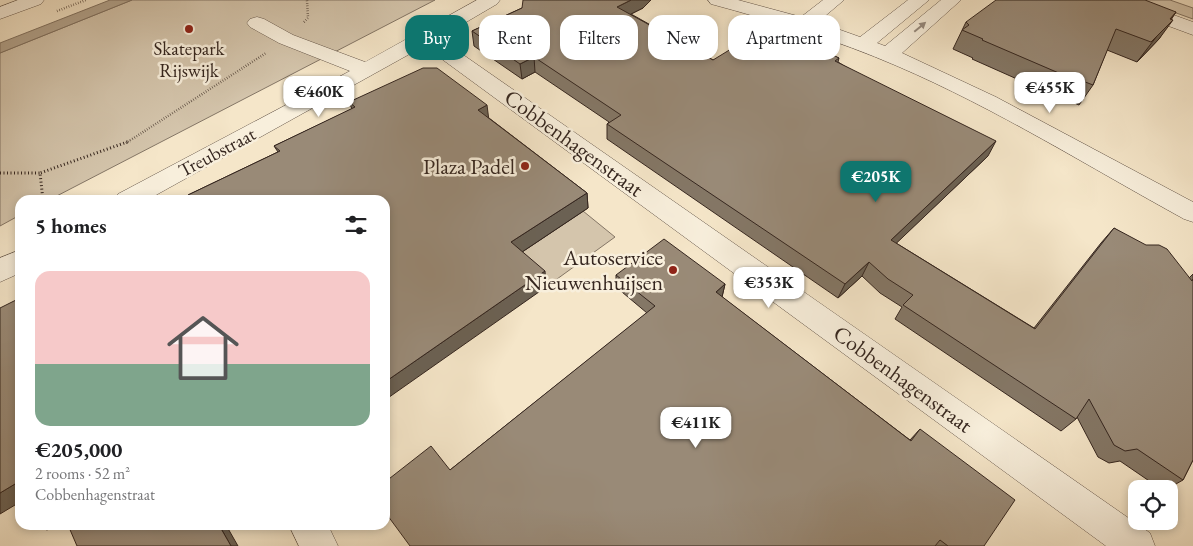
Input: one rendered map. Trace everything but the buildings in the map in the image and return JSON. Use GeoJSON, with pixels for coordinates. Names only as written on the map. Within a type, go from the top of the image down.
{"type":"FeatureCollection","features":[{"type":"Feature","properties":{"kind":"street"},"geometry":{"type":"LineString","coordinates":[[0,13],[35,0]]}},
{"type":"Feature","properties":{"kind":"street","name":"Treubstraat"},"geometry":{"type":"LineString","coordinates":[[464,15],[491,0]]}},
{"type":"Feature","properties":{"kind":"street"},"geometry":{"type":"LineString","coordinates":[[717,0],[771,15]]}},
{"type":"Feature","properties":{"kind":"street"},"geometry":{"type":"LineString","coordinates":[[816,15],[835,0]]}},
{"type":"Feature","properties":{"kind":"street"},"geometry":{"type":"LineString","coordinates":[[863,44],[920,0]]}},
{"type":"Feature","properties":{"kind":"street"},"geometry":{"type":"LineString","coordinates":[[887,55],[952,0]]}},
{"type":"Feature","properties":{"kind":"street"},"geometry":{"type":"LineString","coordinates":[[1115,0],[1193,29]]}},
{"type":"Feature","properties":{"kind":"street"},"geometry":{"type":"LineString","coordinates":[[257,23],[286,39],[367,70]]}},
{"type":"Feature","properties":{"kind":"street"},"geometry":{"type":"LineString","coordinates":[[840,36],[863,44],[964,88],[1193,213]]}},
{"type":"Feature","properties":{"kind":"street","name":"Treubstraat"},"geometry":{"type":"LineString","coordinates":[[135,195],[405,48]]}},
{"type":"Feature","properties":{"kind":"street","name":"Cobbenhagenstraat"},"geometry":{"type":"LineString","coordinates":[[457,60],[1137,546]]}},
{"type":"Feature","properties":{"kind":"street"},"geometry":{"type":"LineString","coordinates":[[0,271],[15,263]]}},
{"type":"Feature","properties":{"kind":"street"},"geometry":{"type":"LineString","coordinates":[[310,530],[320,546]]}},
{"type":"Feature","properties":{"kind":"path"},"geometry":{"type":"LineString","coordinates":[[0,173],[40,173],[131,141],[241,71],[286,39]]}},
{"type":"Feature","properties":{"kind":"path"},"geometry":{"type":"LineString","coordinates":[[40,173],[42,195]]}},
{"type":"Feature","properties":{"kind":"shaded area"},"geometry":{"type":"Polygon","coordinates":[[[110,0],[132,0],[0,53],[0,43],[110,0]]]}},
{"type":"Feature","properties":{"kind":"shaded area"},"geometry":{"type":"Polygon","coordinates":[[[132,0],[435,0],[59,195],[15,195],[15,218],[0,226],[0,53],[132,0]]]}},
{"type":"Feature","properties":{"kind":"shaded area"},"geometry":{"type":"Polygon","coordinates":[[[1140,0],[1170,0],[1193,8],[1193,19],[1140,0]]]}},
{"type":"Feature","properties":{"kind":"shaded area"},"geometry":{"type":"Polygon","coordinates":[[[583,211],[615,237],[546,287],[513,258],[583,211]]]}},
{"type":"Feature","properties":{"kind":"place","name":"Skatepark Rijswijk"},"geometry":{"type":"Point","coordinates":[189,29]}},
{"type":"Feature","properties":{"kind":"place","name":"Plaza Padel"},"geometry":{"type":"Point","coordinates":[525,166]}},
{"type":"Feature","properties":{"kind":"place","name":"Autoservice Nieuwenhuijsen"},"geometry":{"type":"Point","coordinates":[673,270]}}]}
